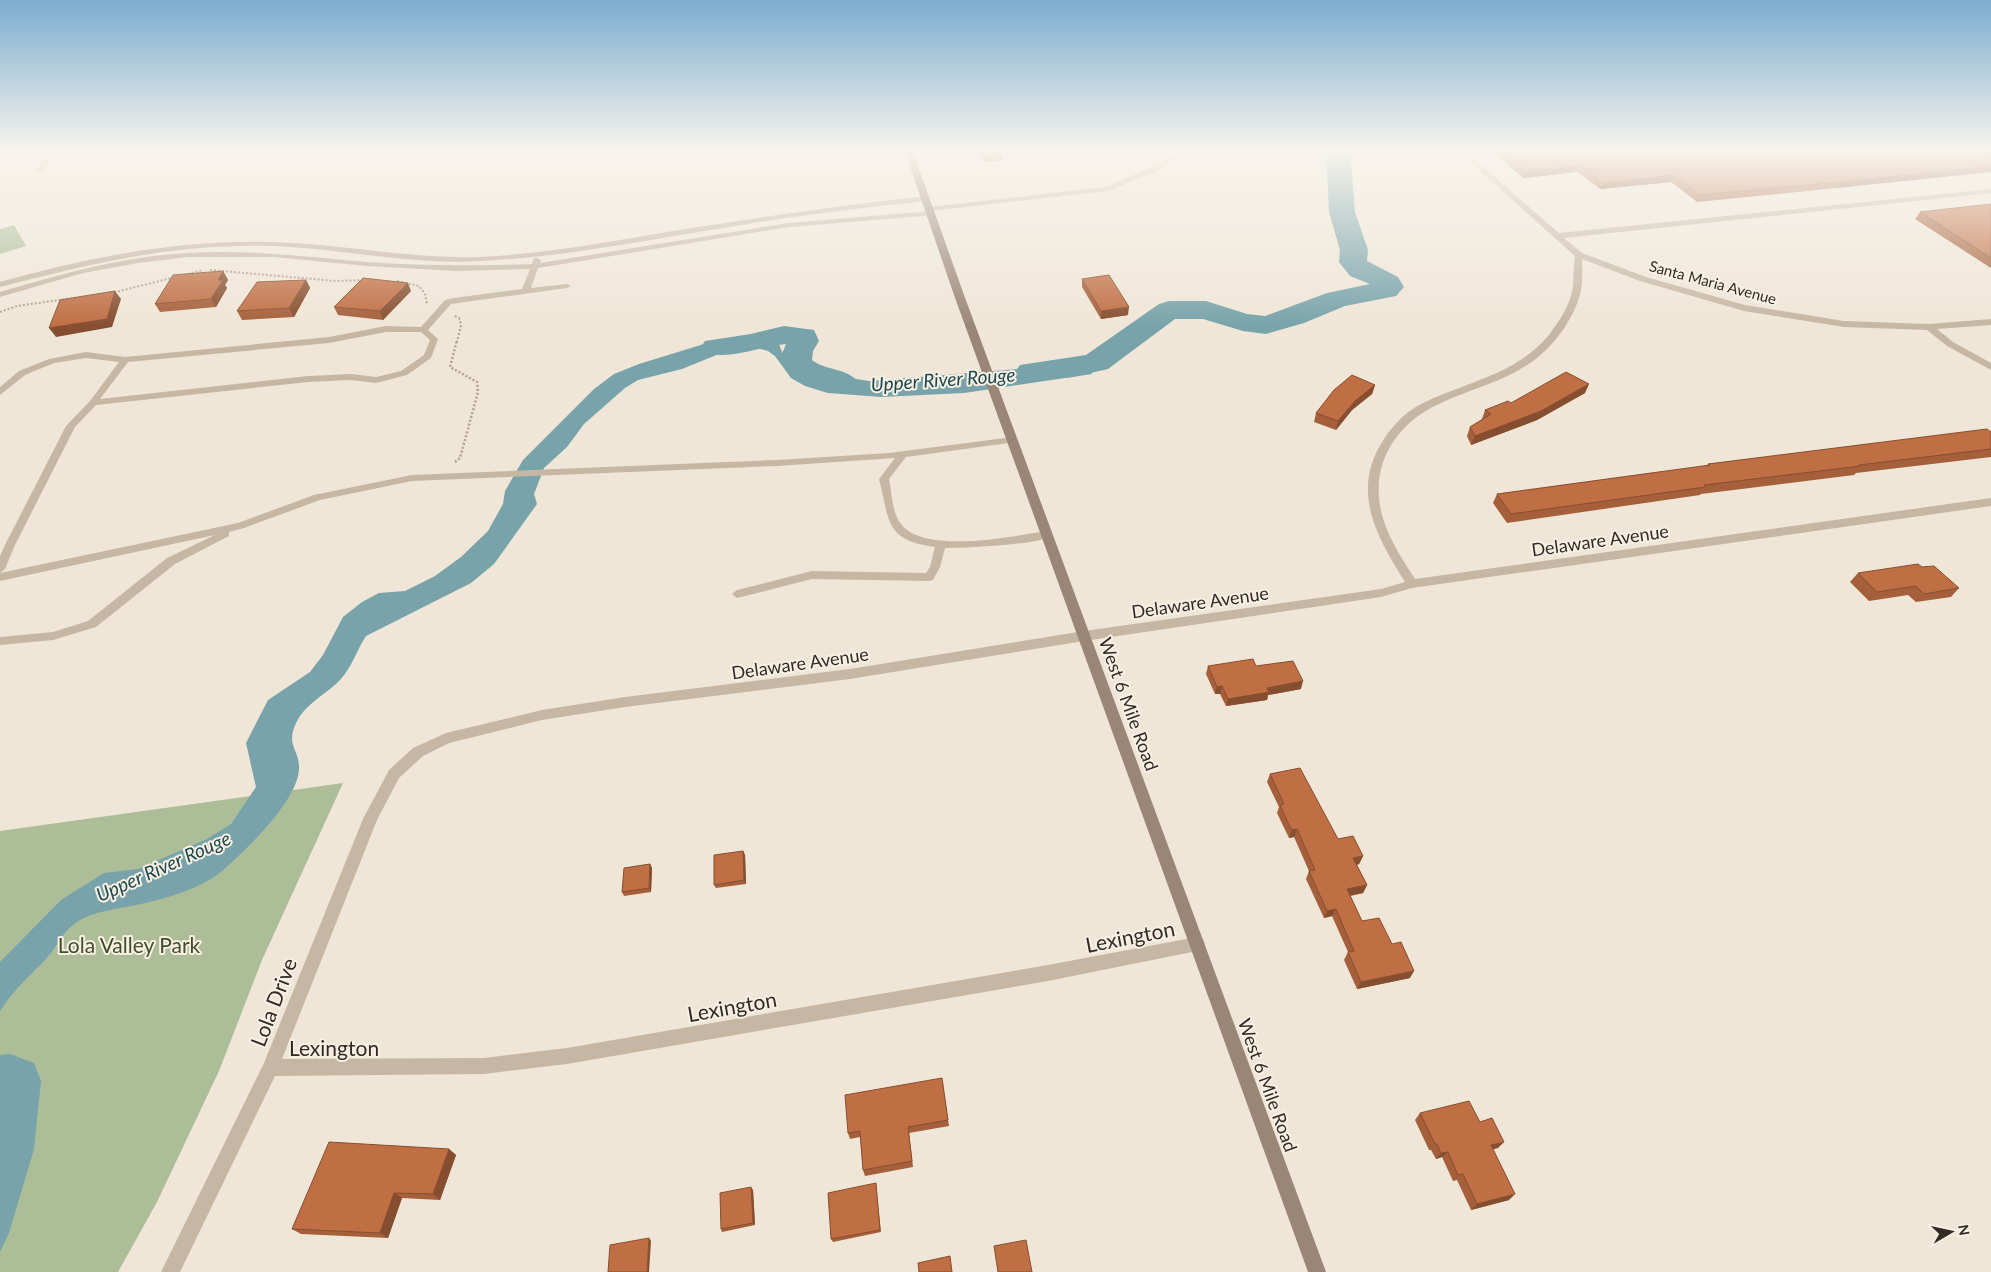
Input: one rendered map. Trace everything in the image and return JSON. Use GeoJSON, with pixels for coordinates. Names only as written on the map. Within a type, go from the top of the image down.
{"type":"FeatureCollection","features":[{"type":"Feature","properties":{"kind":"main road","name":"West 6 Mile Road"},"geometry":{"type":"LineString","coordinates":[[930,211],[1317,1272]]}},
{"type":"Feature","properties":{"kind":"street"},"geometry":{"type":"LineString","coordinates":[[930,211],[951,208]]}},
{"type":"Feature","properties":{"kind":"street","name":"Santa Maria Avenue"},"geometry":{"type":"LineString","coordinates":[[1525,208],[1579,255],[1643,279],[1744,308],[1844,324],[1929,327],[1991,322]]}},
{"type":"Feature","properties":{"kind":"street"},"geometry":{"type":"LineString","coordinates":[[1556,236],[1823,208]]}},
{"type":"Feature","properties":{"kind":"street"},"geometry":{"type":"LineString","coordinates":[[1412,584],[1385,540],[1373,504],[1373,475],[1384,445],[1400,424],[1420,409],[1437,400],[1499,377],[1526,361],[1544,346],[1563,321],[1577,289],[1576,266],[1579,255]]}},
{"type":"Feature","properties":{"kind":"street"},"geometry":{"type":"LineString","coordinates":[[1929,327],[1950,344],[1991,367]]}},
{"type":"Feature","properties":{"kind":"street","name":"Delaware Avenue"},"geometry":{"type":"LineString","coordinates":[[418,752],[446,738],[542,715],[625,702],[850,674],[1084,636],[1381,593],[1412,584],[1991,502]]}},
{"type":"Feature","properties":{"kind":"street","name":"Lola Drive"},"geometry":{"type":"LineString","coordinates":[[170,1272],[270,1068],[370,819],[394,774],[418,752]]}},
{"type":"Feature","properties":{"kind":"street","name":"Lexington"},"geometry":{"type":"LineString","coordinates":[[270,1068],[484,1066],[567,1056],[1048,973],[1197,944]]}},
{"type":"Feature","properties":{"kind":"lane"},"geometry":{"type":"LineString","coordinates":[[0,285],[109,256],[167,248],[222,244],[274,244],[423,258],[464,259],[538,256],[787,215],[841,208]]}},
{"type":"Feature","properties":{"kind":"lane"},"geometry":{"type":"LineString","coordinates":[[0,294],[82,271],[188,255],[274,254],[367,264],[457,269],[535,266],[789,225],[930,211]]}},
{"type":"Feature","properties":{"kind":"lane"},"geometry":{"type":"LineString","coordinates":[[787,215],[789,225]]}},
{"type":"Feature","properties":{"kind":"lane"},"geometry":{"type":"LineString","coordinates":[[526,290],[538,256]]}},
{"type":"Feature","properties":{"kind":"lane"},"geometry":{"type":"LineString","coordinates":[[423,330],[448,302],[454,300],[567,286]]}},
{"type":"Feature","properties":{"kind":"lane"},"geometry":{"type":"LineString","coordinates":[[0,392],[22,373],[52,361],[86,355],[125,360],[329,340],[386,329],[423,330],[434,339],[428,356],[404,373],[376,380],[351,377],[308,380],[93,403]]}},
{"type":"Feature","properties":{"kind":"lane"},"geometry":{"type":"LineString","coordinates":[[0,569],[10,545],[71,426],[93,403],[125,360]]}},
{"type":"Feature","properties":{"kind":"lane"},"geometry":{"type":"LineString","coordinates":[[0,641],[53,636],[92,624],[171,561],[240,526],[318,497],[412,478],[546,474],[777,463],[903,454],[1013,440]]}},
{"type":"Feature","properties":{"kind":"lane"},"geometry":{"type":"LineString","coordinates":[[903,454],[884,479],[896,526],[914,539],[941,544],[985,543],[1047,534]]}},
{"type":"Feature","properties":{"kind":"lane"},"geometry":{"type":"LineString","coordinates":[[0,577],[240,526]]}},
{"type":"Feature","properties":{"kind":"lane"},"geometry":{"type":"LineString","coordinates":[[737,594],[812,575],[928,577],[936,567],[941,544]]}},
{"type":"Feature","properties":{"kind":"path"},"geometry":{"type":"LineString","coordinates":[[0,312],[42,302],[116,292],[204,270],[336,281],[374,280]]}},
{"type":"Feature","properties":{"kind":"path"},"geometry":{"type":"LineString","coordinates":[[394,280],[419,286],[425,294],[428,305],[439,312],[459,318],[461,326],[450,367],[477,382],[478,392],[460,458],[446,467],[444,477]]}},
{"type":"Feature","properties":{"kind":"green space"},"geometry":{"type":"Polygon","coordinates":[[[14,225],[26,246],[0,254],[0,229],[14,225]]]}},
{"type":"Feature","properties":{"kind":"green space","name":"Lola Valley Park"},"geometry":{"type":"Polygon","coordinates":[[[343,783],[262,960],[219,1071],[157,1202],[118,1272],[0,1272],[0,831],[343,783]]]}},
{"type":"Feature","properties":{"kind":"water"},"geometry":{"type":"Polygon","coordinates":[[[764,335],[778,342],[783,354],[794,359],[836,374],[869,381],[1030,368],[1084,361],[1092,374],[964,393],[881,397],[828,393],[805,386],[791,378],[775,356],[768,351],[757,348],[724,352],[682,369],[638,380],[625,388],[584,424],[567,447],[544,468],[534,494],[537,504],[494,564],[471,583],[366,636],[343,676],[305,710],[296,723],[292,742],[299,766],[297,779],[282,808],[244,851],[213,878],[191,889],[154,901],[96,913],[78,921],[67,931],[45,960],[16,990],[0,1011],[0,962],[61,900],[104,873],[138,869],[207,839],[231,824],[256,787],[246,743],[268,700],[310,672],[323,655],[343,617],[362,602],[379,593],[405,591],[435,576],[461,557],[488,531],[503,504],[505,491],[523,460],[594,389],[614,374],[639,364],[717,340],[751,338],[764,335]]]}},
{"type":"Feature","properties":{"kind":"water"},"geometry":{"type":"Polygon","coordinates":[[[10,1054],[34,1063],[41,1081],[34,1149],[9,1233],[0,1252],[0,1055],[10,1054]]]}},
{"type":"Feature","properties":{"kind":"building"},"geometry":{"type":"Polygon","coordinates":[[[1952,208],[1991,208],[1991,258],[1920,212],[1952,208]]]}},
{"type":"Feature","properties":{"kind":"building"},"geometry":{"type":"Polygon","coordinates":[[[223,271],[218,280],[223,280],[211,299],[155,304],[173,275],[223,271]]]}},
{"type":"Feature","properties":{"kind":"building"},"geometry":{"type":"Polygon","coordinates":[[[1109,275],[1129,307],[1101,311],[1082,279],[1109,275]]]}},
{"type":"Feature","properties":{"kind":"building"},"geometry":{"type":"Polygon","coordinates":[[[363,278],[408,283],[380,311],[334,307],[363,278]]]}},
{"type":"Feature","properties":{"kind":"building"},"geometry":{"type":"Polygon","coordinates":[[[306,280],[289,308],[237,311],[257,282],[306,280]]]}},
{"type":"Feature","properties":{"kind":"building"},"geometry":{"type":"Polygon","coordinates":[[[115,291],[107,319],[49,328],[60,300],[115,291]]]}},
{"type":"Feature","properties":{"kind":"building"},"geometry":{"type":"Polygon","coordinates":[[[1566,372],[1589,384],[1541,411],[1475,436],[1470,427],[1491,414],[1485,410],[1508,401],[1511,403],[1566,372]]]}},
{"type":"Feature","properties":{"kind":"building"},"geometry":{"type":"Polygon","coordinates":[[[1352,375],[1375,385],[1355,401],[1338,421],[1316,413],[1334,390],[1352,375]]]}},
{"type":"Feature","properties":{"kind":"building"},"geometry":{"type":"Polygon","coordinates":[[[1987,429],[1991,432],[1991,449],[1704,485],[1706,487],[1511,514],[1497,494],[1710,465],[1708,464],[1987,429]]]}},
{"type":"Feature","properties":{"kind":"building"},"geometry":{"type":"Polygon","coordinates":[[[1918,564],[1922,567],[1934,566],[1959,588],[1924,594],[1916,586],[1877,592],[1858,573],[1918,564]]]}},
{"type":"Feature","properties":{"kind":"building"},"geometry":{"type":"Polygon","coordinates":[[[1253,659],[1256,666],[1293,661],[1303,681],[1267,688],[1269,692],[1228,699],[1222,686],[1217,687],[1208,666],[1253,659]]]}},
{"type":"Feature","properties":{"kind":"building"},"geometry":{"type":"Polygon","coordinates":[[[1300,768],[1338,839],[1353,836],[1363,856],[1353,858],[1367,885],[1347,889],[1362,921],[1379,918],[1392,944],[1401,942],[1414,971],[1361,982],[1348,952],[1354,951],[1336,909],[1327,911],[1309,871],[1315,870],[1297,829],[1292,830],[1288,823],[1280,805],[1284,804],[1270,774],[1300,768]]]}},
{"type":"Feature","properties":{"kind":"building"},"geometry":{"type":"Polygon","coordinates":[[[743,851],[744,880],[714,885],[714,855],[743,851]]]}},
{"type":"Feature","properties":{"kind":"building"},"geometry":{"type":"Polygon","coordinates":[[[650,864],[649,888],[622,892],[624,868],[650,864]]]}},
{"type":"Feature","properties":{"kind":"building"},"geometry":{"type":"Polygon","coordinates":[[[942,1078],[948,1120],[908,1127],[912,1161],[863,1170],[860,1131],[848,1133],[845,1095],[942,1078]]]}},
{"type":"Feature","properties":{"kind":"building"},"geometry":{"type":"Polygon","coordinates":[[[1469,1101],[1480,1122],[1492,1118],[1504,1142],[1491,1145],[1515,1194],[1477,1204],[1463,1174],[1458,1175],[1448,1152],[1441,1153],[1420,1113],[1469,1101]]]}},
{"type":"Feature","properties":{"kind":"building"},"geometry":{"type":"Polygon","coordinates":[[[329,1142],[449,1149],[433,1194],[394,1193],[380,1233],[292,1229],[329,1142]]]}},
{"type":"Feature","properties":{"kind":"building"},"geometry":{"type":"Polygon","coordinates":[[[876,1183],[880,1230],[831,1239],[828,1193],[876,1183]]]}},
{"type":"Feature","properties":{"kind":"building"},"geometry":{"type":"Polygon","coordinates":[[[751,1187],[753,1223],[721,1229],[720,1193],[751,1187]]]}},
{"type":"Feature","properties":{"kind":"building"},"geometry":{"type":"Polygon","coordinates":[[[649,1238],[647,1272],[608,1272],[610,1245],[649,1238]]]}},
{"type":"Feature","properties":{"kind":"building"},"geometry":{"type":"Polygon","coordinates":[[[1026,1240],[1032,1272],[998,1272],[994,1246],[1026,1240]]]}},
{"type":"Feature","properties":{"kind":"building"},"geometry":{"type":"Polygon","coordinates":[[[950,1256],[952,1272],[919,1272],[918,1263],[950,1256]]]}},
{"type":"Feature","properties":{"kind":"waterway","name":"Upper River Rouge"},"geometry":{"type":"LineString","coordinates":[[1031,372],[1073,368],[1097,362],[1113,352],[1155,318],[1169,310],[1206,310],[1243,322],[1266,325],[1294,317],[1337,299],[1386,290],[1390,287],[1388,283],[1360,270],[1353,262],[1354,250],[1342,208]]}},
{"type":"Feature","properties":{"kind":"waterway","name":"Upper River Rouge"},"geometry":{"type":"LineString","coordinates":[[716,347],[751,343],[784,335],[803,336],[804,341],[797,351],[796,359],[799,365],[813,374],[842,382]]}}]}
